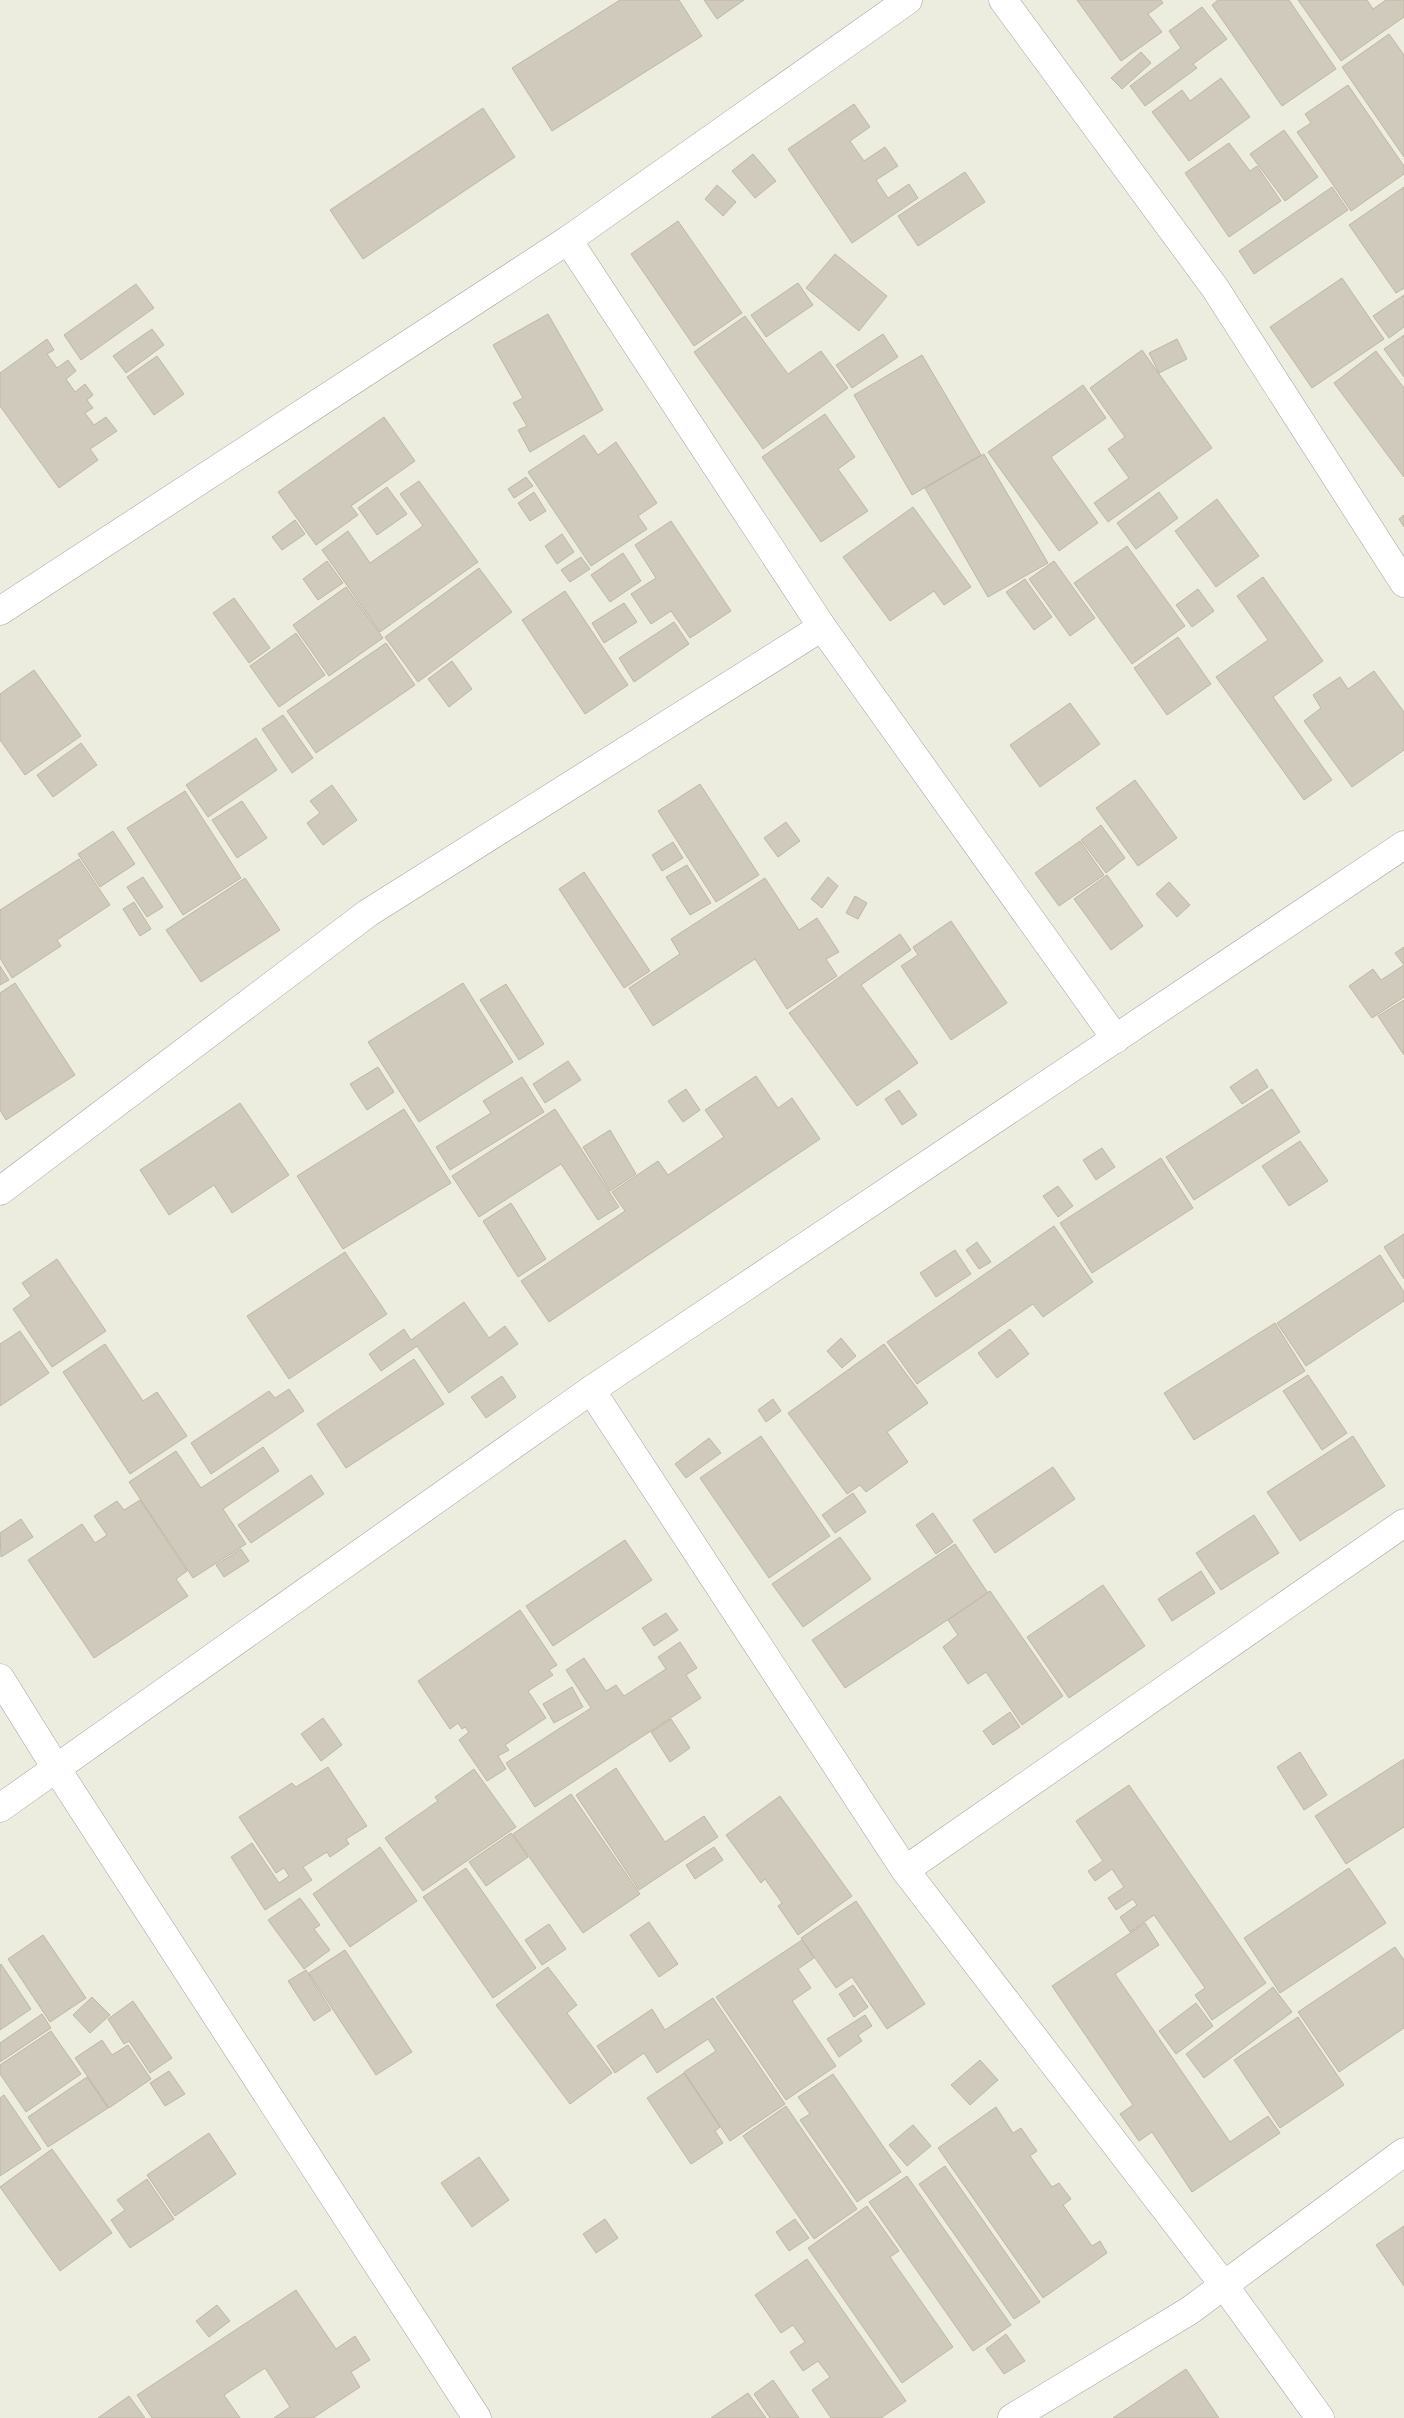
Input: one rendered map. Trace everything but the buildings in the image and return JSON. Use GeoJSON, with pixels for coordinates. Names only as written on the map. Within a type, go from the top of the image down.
{"type":"FeatureCollection","features":[{"type":"Feature","properties":{"kind":"street"},"geometry":{"type":"LineString","coordinates":[[0,611],[568,240],[908,0]]}},
{"type":"Feature","properties":{"kind":"street"},"geometry":{"type":"LineString","coordinates":[[1003,0],[1215,288],[1404,583]]}},
{"type":"Feature","properties":{"kind":"street"},"geometry":{"type":"LineString","coordinates":[[568,240],[822,627],[1116,1039]]}},
{"type":"Feature","properties":{"kind":"street"},"geometry":{"type":"LineString","coordinates":[[0,1191],[368,913],[822,627]]}},
{"type":"Feature","properties":{"kind":"street"},"geometry":{"type":"LineString","coordinates":[[0,1808],[591,1390],[1404,845]]}},
{"type":"Feature","properties":{"kind":"street"},"geometry":{"type":"LineString","coordinates":[[591,1390],[905,1870],[1223,2284],[1320,2418]]}},
{"type":"Feature","properties":{"kind":"street"},"geometry":{"type":"LineString","coordinates":[[905,1870],[1404,1523]]}},
{"type":"Feature","properties":{"kind":"street"},"geometry":{"type":"LineString","coordinates":[[0,1678],[56,1768],[477,2418]]}},
{"type":"Feature","properties":{"kind":"street"},"geometry":{"type":"LineString","coordinates":[[1012,2418],[1189,2310],[1404,2152]]}}]}
